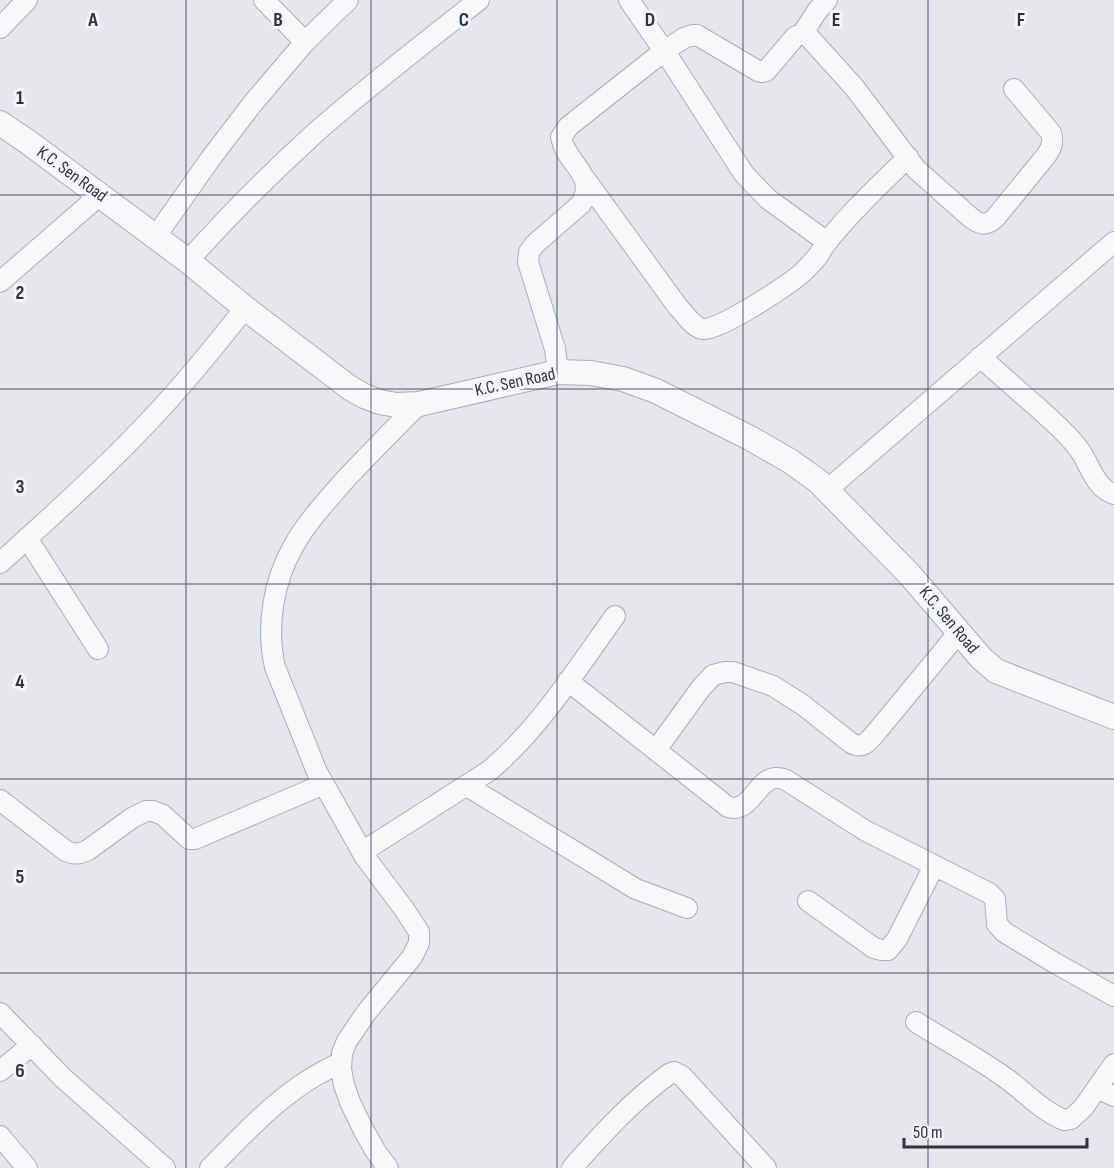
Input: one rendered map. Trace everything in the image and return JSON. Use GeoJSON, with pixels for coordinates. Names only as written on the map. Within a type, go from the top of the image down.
{"type":"FeatureCollection","features":[{"type":"Feature","properties":{"kind":"street"},"geometry":{"type":"LineString","coordinates":[[0,28],[27,0]]}},
{"type":"Feature","properties":{"kind":"street"},"geometry":{"type":"LineString","coordinates":[[264,0],[305,42]]}},
{"type":"Feature","properties":{"kind":"street"},"geometry":{"type":"LineString","coordinates":[[156,236],[253,103],[305,42],[348,0]]}},
{"type":"Feature","properties":{"kind":"street"},"geometry":{"type":"LineString","coordinates":[[188,261],[233,211],[315,133],[479,0]]}},
{"type":"Feature","properties":{"kind":"street"},"geometry":{"type":"LineString","coordinates":[[629,0],[744,174],[757,189],[782,210],[827,242]]}},
{"type":"Feature","properties":{"kind":"street"},"geometry":{"type":"LineString","coordinates":[[827,0],[803,33],[795,37],[766,71],[758,71],[697,35],[693,34],[684,38],[664,51],[569,126],[561,137],[564,149],[678,307],[700,329],[711,329],[786,286],[817,258],[827,242],[863,202],[908,157]]}},
{"type":"Feature","properties":{"kind":"street"},"geometry":{"type":"LineString","coordinates":[[803,33],[854,87],[916,169],[970,217],[984,224],[990,223],[1045,157],[1053,140],[1051,133],[1014,89]]}},
{"type":"Feature","properties":{"kind":"street","name":"K.C. Sen Road"},"geometry":{"type":"LineString","coordinates":[[0,123],[156,236],[321,367],[357,392],[380,402],[396,405],[419,404],[558,372],[591,372],[623,379],[656,391],[750,438],[790,461],[818,481],[910,575],[981,658],[996,671],[1114,717]]}},
{"type":"Feature","properties":{"kind":"street"},"geometry":{"type":"LineString","coordinates":[[558,372],[555,349],[528,262],[529,252],[535,244],[581,204],[588,188],[585,179]]}},
{"type":"Feature","properties":{"kind":"street"},"geometry":{"type":"LineString","coordinates":[[0,282],[100,195]]}},
{"type":"Feature","properties":{"kind":"street"},"geometry":{"type":"LineString","coordinates":[[827,490],[1114,242]]}},
{"type":"Feature","properties":{"kind":"street"},"geometry":{"type":"LineString","coordinates":[[0,562],[50,518],[146,424],[187,380],[245,308]]}},
{"type":"Feature","properties":{"kind":"street"},"geometry":{"type":"LineString","coordinates":[[980,357],[1071,439],[1081,451],[1100,485],[1114,494]]}},
{"type":"Feature","properties":{"kind":"street"},"geometry":{"type":"LineString","coordinates":[[388,1168],[376,1152],[350,1102],[341,1070],[342,1053],[347,1041],[366,1013],[412,957],[420,936],[414,923],[362,852],[317,772],[272,652],[272,607],[282,571],[292,548],[323,504],[419,404]]}},
{"type":"Feature","properties":{"kind":"street"},"geometry":{"type":"LineString","coordinates":[[27,538],[98,649]]}},
{"type":"Feature","properties":{"kind":"street"},"geometry":{"type":"LineString","coordinates":[[362,852],[467,786],[489,771],[510,752],[541,717],[615,616]]}},
{"type":"Feature","properties":{"kind":"street"},"geometry":{"type":"LineString","coordinates":[[656,750],[701,688],[713,675],[725,672],[733,672],[774,686],[851,743],[863,746],[959,632]]}},
{"type":"Feature","properties":{"kind":"street"},"geometry":{"type":"LineString","coordinates":[[568,681],[728,807],[733,809],[743,806],[770,779],[777,777],[786,780],[866,831],[989,893],[995,899],[997,924],[1004,932],[1114,996]]}},
{"type":"Feature","properties":{"kind":"street"},"geometry":{"type":"LineString","coordinates":[[0,800],[66,851],[81,854],[132,818],[146,811],[158,812],[177,826],[189,839],[195,839],[324,784]]}},
{"type":"Feature","properties":{"kind":"street"},"geometry":{"type":"LineString","coordinates":[[467,786],[636,889],[687,908]]}},
{"type":"Feature","properties":{"kind":"street"},"geometry":{"type":"LineString","coordinates":[[808,901],[874,948],[888,950],[897,939],[934,866]]}},
{"type":"Feature","properties":{"kind":"street"},"geometry":{"type":"LineString","coordinates":[[0,1013],[63,1078],[165,1168]]}},
{"type":"Feature","properties":{"kind":"street"},"geometry":{"type":"LineString","coordinates":[[916,1022],[979,1060],[1009,1080],[1024,1094],[1064,1120],[1071,1119],[1106,1092],[1114,1064]]}},
{"type":"Feature","properties":{"kind":"street"},"geometry":{"type":"LineString","coordinates":[[0,1071],[32,1045]]}},
{"type":"Feature","properties":{"kind":"street"},"geometry":{"type":"LineString","coordinates":[[210,1168],[280,1101],[301,1085],[341,1062]]}},
{"type":"Feature","properties":{"kind":"street"},"geometry":{"type":"LineString","coordinates":[[572,1168],[617,1118],[663,1078],[674,1072],[682,1076],[766,1168]]}},
{"type":"Feature","properties":{"kind":"street"},"geometry":{"type":"LineString","coordinates":[[0,1136],[27,1168]]}}]}
